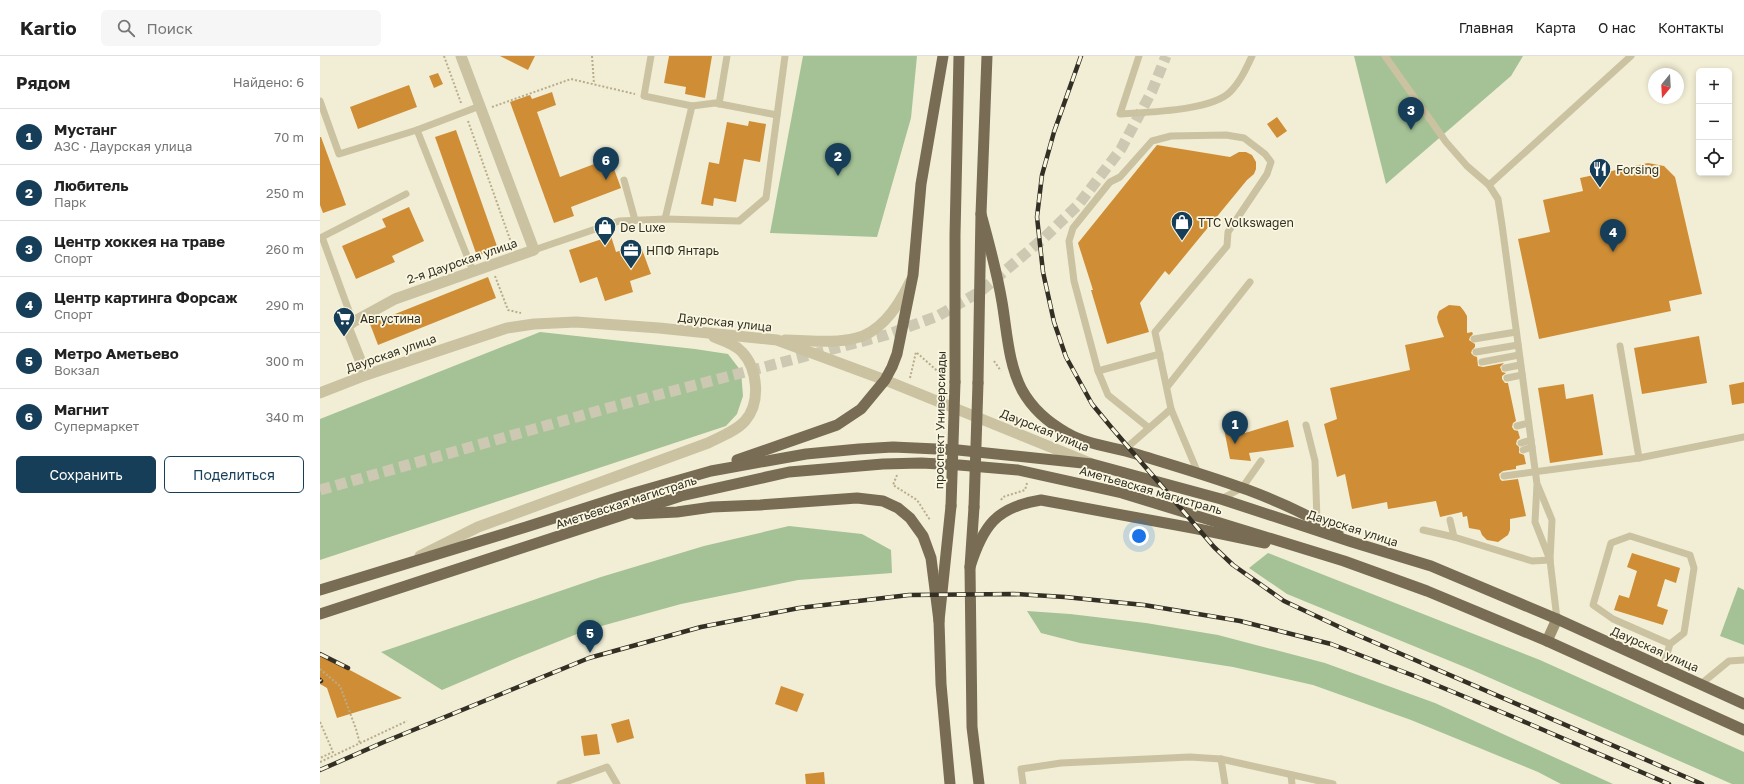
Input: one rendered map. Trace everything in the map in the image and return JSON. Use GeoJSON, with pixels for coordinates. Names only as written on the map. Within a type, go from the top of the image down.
{"type":"FeatureCollection","features":[{"type":"Feature","properties":{"kind":"main road"},"geometry":{"type":"LineString","coordinates":[[711,471],[837,425],[861,409],[885,380],[898,354],[913,275],[921,184],[943,56]]}},
{"type":"Feature","properties":{"kind":"main road","name":"проспект Универсиады"},"geometry":{"type":"LineString","coordinates":[[950,784],[941,684],[939,621],[951,506],[955,382],[955,235],[959,56]]}},
{"type":"Feature","properties":{"kind":"main road"},"geometry":{"type":"LineString","coordinates":[[979,784],[972,727],[970,567],[974,507],[981,214],[988,56]]}},
{"type":"Feature","properties":{"kind":"main road"},"geometry":{"type":"LineString","coordinates":[[981,214],[994,262],[1013,369],[1022,390],[1035,409],[1050,422],[1068,434],[1087,441],[1124,450],[1242,488],[1317,520],[1352,542]]}},
{"type":"Feature","properties":{"kind":"main road","name":"Аметьевская магистраль"},"geometry":{"type":"LineString","coordinates":[[320,590],[620,497],[711,471],[806,454],[859,449],[893,448],[958,450],[1092,464]]}},
{"type":"Feature","properties":{"kind":"main road","name":"Аметьевская магистраль"},"geometry":{"type":"LineString","coordinates":[[320,614],[584,528],[619,515],[681,496],[789,472],[883,464],[921,463],[1018,470],[1122,493],[1344,561]]}},
{"type":"Feature","properties":{"kind":"main road","name":"Даурская улица"},"geometry":{"type":"LineString","coordinates":[[1092,464],[1221,499],[1431,566],[1558,619],[1744,704]]}},
{"type":"Feature","properties":{"kind":"main road"},"geometry":{"type":"LineString","coordinates":[[619,515],[677,512],[712,507],[760,506],[857,498],[883,501],[898,508],[910,518],[923,536],[930,558],[939,621]]}},
{"type":"Feature","properties":{"kind":"main road"},"geometry":{"type":"LineString","coordinates":[[970,567],[978,542],[994,519],[1008,509],[1023,503],[1040,500],[1198,529],[1344,561],[1426,591],[1548,641],[1744,730]]}},
{"type":"Feature","properties":{"kind":"main road"},"geometry":{"type":"LineString","coordinates":[[1548,641],[1558,619]]}},
{"type":"Feature","properties":{"kind":"street","name":"2-я Даурская улица"},"geometry":{"type":"LineString","coordinates":[[353,322],[395,299],[534,250],[461,56]]}},
{"type":"Feature","properties":{"kind":"street"},"geometry":{"type":"LineString","coordinates":[[777,340],[841,340],[857,338],[875,328],[893,312],[913,275]]}},
{"type":"Feature","properties":{"kind":"street"},"geometry":{"type":"LineString","coordinates":[[353,322],[347,327],[366,375]]}},
{"type":"Feature","properties":{"kind":"street","name":"Даурская улица"},"geometry":{"type":"LineString","coordinates":[[320,393],[366,375],[507,328],[534,324],[576,322],[701,332],[777,340],[885,380],[1092,464]]}},
{"type":"Feature","properties":{"kind":"street"},"geometry":{"type":"LineString","coordinates":[[409,562],[478,527],[708,443],[725,435],[745,422],[753,408],[755,392],[754,377],[751,366],[741,351],[737,348],[728,342],[701,332]]}},
{"type":"Feature","properties":{"kind":"lane"},"geometry":{"type":"LineString","coordinates":[[651,56],[644,96],[692,106],[719,104],[777,115]]}},
{"type":"Feature","properties":{"kind":"lane"},"geometry":{"type":"LineString","coordinates":[[719,104],[727,56]]}},
{"type":"Feature","properties":{"kind":"lane"},"geometry":{"type":"LineString","coordinates":[[534,250],[619,221],[665,219],[739,221],[766,198],[785,56]]}},
{"type":"Feature","properties":{"kind":"lane"},"geometry":{"type":"LineString","coordinates":[[1139,56],[1120,114],[1202,106],[1228,94],[1240,81],[1252,56]]}},
{"type":"Feature","properties":{"kind":"lane"},"geometry":{"type":"LineString","coordinates":[[1385,56],[1446,142],[1467,166],[1489,185],[1498,200],[1537,484],[1535,522],[1550,560]]}},
{"type":"Feature","properties":{"kind":"lane"},"geometry":{"type":"LineString","coordinates":[[1489,185],[1631,56]]}},
{"type":"Feature","properties":{"kind":"lane"},"geometry":{"type":"LineString","coordinates":[[320,101],[339,154],[417,130],[464,112],[481,108]]}},
{"type":"Feature","properties":{"kind":"lane"},"geometry":{"type":"LineString","coordinates":[[665,219],[692,106]]}},
{"type":"Feature","properties":{"kind":"lane"},"geometry":{"type":"LineString","coordinates":[[417,130],[473,271]]}},
{"type":"Feature","properties":{"kind":"lane"},"geometry":{"type":"LineString","coordinates":[[1149,428],[1108,395],[1098,371],[1074,281],[1069,241],[1073,228],[1110,182],[1120,177],[1152,141],[1171,136],[1226,135],[1244,138],[1261,150],[1271,162],[1267,174],[1228,232],[1227,246],[1155,332],[1171,409],[1198,473]]}},
{"type":"Feature","properties":{"kind":"lane"},"geometry":{"type":"LineString","coordinates":[[624,180],[635,220]]}},
{"type":"Feature","properties":{"kind":"lane"},"geometry":{"type":"LineString","coordinates":[[353,322],[322,238],[406,194]]}},
{"type":"Feature","properties":{"kind":"lane"},"geometry":{"type":"LineString","coordinates":[[1167,388],[1250,282]]}},
{"type":"Feature","properties":{"kind":"lane"},"geometry":{"type":"LineString","coordinates":[[1474,339],[1516,332]]}},
{"type":"Feature","properties":{"kind":"lane"},"geometry":{"type":"LineString","coordinates":[[1476,352],[1518,345]]}},
{"type":"Feature","properties":{"kind":"lane"},"geometry":{"type":"LineString","coordinates":[[1620,346],[1639,458]]}},
{"type":"Feature","properties":{"kind":"lane"},"geometry":{"type":"LineString","coordinates":[[1098,371],[1160,354]]}},
{"type":"Feature","properties":{"kind":"lane"},"geometry":{"type":"LineString","coordinates":[[1482,362],[1519,355]]}},
{"type":"Feature","properties":{"kind":"lane"},"geometry":{"type":"LineString","coordinates":[[1505,368],[1520,365]]}},
{"type":"Feature","properties":{"kind":"lane"},"geometry":{"type":"LineString","coordinates":[[1507,378],[1522,375]]}},
{"type":"Feature","properties":{"kind":"lane"},"geometry":{"type":"LineString","coordinates":[[1124,450],[1171,409]]}},
{"type":"Feature","properties":{"kind":"lane"},"geometry":{"type":"LineString","coordinates":[[1517,426],[1528,423]]}},
{"type":"Feature","properties":{"kind":"lane"},"geometry":{"type":"LineString","coordinates":[[1306,425],[1315,461],[1317,520]]}},
{"type":"Feature","properties":{"kind":"lane"},"geometry":{"type":"LineString","coordinates":[[1504,476],[1639,458],[1744,437]]}},
{"type":"Feature","properties":{"kind":"lane"},"geometry":{"type":"LineString","coordinates":[[1522,446],[1532,444]]}},
{"type":"Feature","properties":{"kind":"lane"},"geometry":{"type":"LineString","coordinates":[[1221,499],[1242,488],[1260,461]]}},
{"type":"Feature","properties":{"kind":"lane"},"geometry":{"type":"LineString","coordinates":[[1537,484],[1552,520],[1550,560],[1558,619]]}},
{"type":"Feature","properties":{"kind":"lane"},"geometry":{"type":"LineString","coordinates":[[1450,520],[1454,538]]}},
{"type":"Feature","properties":{"kind":"lane"},"geometry":{"type":"LineString","coordinates":[[1423,530],[1532,561],[1550,560]]}},
{"type":"Feature","properties":{"kind":"lane"},"geometry":{"type":"LineString","coordinates":[[1663,667],[1670,644],[1684,633],[1694,568],[1690,555],[1630,536],[1611,543],[1593,605],[1613,619],[1670,644]]}},
{"type":"Feature","properties":{"kind":"lane"},"geometry":{"type":"LineString","coordinates":[[1701,684],[1729,661],[1744,660]]}},
{"type":"Feature","properties":{"kind":"lane"},"geometry":{"type":"LineString","coordinates":[[1023,784],[1021,769],[1061,763],[1190,757],[1221,759],[1333,784]]}},
{"type":"Feature","properties":{"kind":"lane"},"geometry":{"type":"LineString","coordinates":[[1221,759],[1225,784]]}},
{"type":"Feature","properties":{"kind":"lane"},"geometry":{"type":"LineString","coordinates":[[560,784],[607,767],[617,784]]}},
{"type":"Feature","properties":{"kind":"lane"},"geometry":{"type":"LineString","coordinates":[[1291,775],[1292,784]]}},
{"type":"Feature","properties":{"kind":"path"},"geometry":{"type":"LineString","coordinates":[[444,56],[513,245],[507,248]]}},
{"type":"Feature","properties":{"kind":"path"},"geometry":{"type":"LineString","coordinates":[[592,56],[594,84]]}},
{"type":"Feature","properties":{"kind":"path"},"geometry":{"type":"LineString","coordinates":[[481,108],[570,79],[644,96]]}},
{"type":"Feature","properties":{"kind":"path"},"geometry":{"type":"LineString","coordinates":[[495,276],[508,310],[524,314]]}},
{"type":"Feature","properties":{"kind":"path"},"geometry":{"type":"LineString","coordinates":[[909,381],[916,352],[943,376]]}},
{"type":"Feature","properties":{"kind":"path"},"geometry":{"type":"LineString","coordinates":[[897,474],[893,485],[917,500],[930,520]]}},
{"type":"Feature","properties":{"kind":"path"},"geometry":{"type":"LineString","coordinates":[[1025,490],[1027,482]]}},
{"type":"Feature","properties":{"kind":"path"},"geometry":{"type":"LineString","coordinates":[[320,669],[340,686],[360,744]]}},
{"type":"Feature","properties":{"kind":"path"},"geometry":{"type":"LineString","coordinates":[[320,762],[407,721]]}},
{"type":"Feature","properties":{"kind":"path"},"geometry":{"type":"LineString","coordinates":[[320,722],[333,752],[320,758]]}},
{"type":"Feature","properties":{"kind":"green space"},"geometry":{"type":"Polygon","coordinates":[[[803,56],[917,56],[911,118],[877,237],[770,233],[803,56]]]}},
{"type":"Feature","properties":{"kind":"green space"},"geometry":{"type":"Polygon","coordinates":[[[1354,56],[1523,56],[1511,76],[1386,184],[1354,56]]]}},
{"type":"Feature","properties":{"kind":"green space"},"geometry":{"type":"Polygon","coordinates":[[[540,332],[728,354],[741,371],[743,396],[737,414],[726,426],[320,560],[320,419],[540,332]]]}},
{"type":"Feature","properties":{"kind":"green space"},"geometry":{"type":"Polygon","coordinates":[[[789,526],[862,534],[891,550],[892,573],[798,580],[681,604],[587,630],[442,690],[381,652],[601,577],[704,546],[789,526]]]}},
{"type":"Feature","properties":{"kind":"green space"},"geometry":{"type":"Polygon","coordinates":[[[1268,553],[1540,660],[1744,752],[1744,784],[1732,784],[1472,670],[1287,594],[1249,568],[1268,553]]]}},
{"type":"Feature","properties":{"kind":"green space"},"geometry":{"type":"Polygon","coordinates":[[[1738,587],[1744,590],[1744,645],[1720,636],[1738,587]]]}},
{"type":"Feature","properties":{"kind":"green space"},"geometry":{"type":"Polygon","coordinates":[[[1027,611],[1070,614],[1146,623],[1218,635],[1325,663],[1435,703],[1613,784],[1561,784],[1538,772],[1411,720],[1313,685],[1233,667],[1080,643],[1041,633],[1027,611]]]}},
{"type":"Feature","properties":{"kind":"building"},"geometry":{"type":"Polygon","coordinates":[[[500,56],[535,56],[528,70],[500,56]]]}},
{"type":"Feature","properties":{"kind":"building"},"geometry":{"type":"Polygon","coordinates":[[[669,56],[712,56],[705,98],[685,94],[686,87],[664,83],[669,56]]]}},
{"type":"Feature","properties":{"kind":"building"},"geometry":{"type":"Polygon","coordinates":[[[438,73],[443,84],[434,88],[429,76],[438,73]]]}},
{"type":"Feature","properties":{"kind":"building"},"geometry":{"type":"Polygon","coordinates":[[[409,85],[417,107],[358,129],[350,107],[409,85]]]}},
{"type":"Feature","properties":{"kind":"building"},"geometry":{"type":"Polygon","coordinates":[[[552,92],[556,105],[537,112],[560,177],[610,158],[621,188],[571,207],[574,216],[554,223],[510,102],[530,95],[532,99],[552,92]]]}},
{"type":"Feature","properties":{"kind":"building"},"geometry":{"type":"Polygon","coordinates":[[[1277,117],[1287,131],[1277,138],[1267,124],[1277,117]]]}},
{"type":"Feature","properties":{"kind":"building"},"geometry":{"type":"Polygon","coordinates":[[[749,121],[766,124],[760,162],[744,159],[736,202],[714,198],[713,206],[701,204],[709,162],[719,164],[727,122],[748,126],[749,121]]]}},
{"type":"Feature","properties":{"kind":"building"},"geometry":{"type":"Polygon","coordinates":[[[456,130],[498,249],[477,256],[435,137],[456,130]]]}},
{"type":"Feature","properties":{"kind":"building"},"geometry":{"type":"Polygon","coordinates":[[[320,137],[346,205],[323,213],[320,205],[320,137]]]}},
{"type":"Feature","properties":{"kind":"building"},"geometry":{"type":"Polygon","coordinates":[[[1157,145],[1230,157],[1239,152],[1246,152],[1252,155],[1256,162],[1256,169],[1254,174],[1247,180],[1169,275],[1165,271],[1140,303],[1149,332],[1107,344],[1091,290],[1093,290],[1078,243],[1157,145]]]}},
{"type":"Feature","properties":{"kind":"building"},"geometry":{"type":"Polygon","coordinates":[[[1648,163],[1664,166],[1675,177],[1702,294],[1669,301],[1671,311],[1539,339],[1518,239],[1550,232],[1543,200],[1583,191],[1580,178],[1648,163]]]}},
{"type":"Feature","properties":{"kind":"building"},"geometry":{"type":"Polygon","coordinates":[[[409,207],[424,241],[392,256],[395,262],[356,279],[342,246],[386,227],[382,219],[409,207]]]}},
{"type":"Feature","properties":{"kind":"building"},"geometry":{"type":"Polygon","coordinates":[[[611,236],[616,252],[640,244],[651,274],[630,281],[633,292],[605,301],[597,277],[580,283],[569,250],[611,236]]]}},
{"type":"Feature","properties":{"kind":"building"},"geometry":{"type":"Polygon","coordinates":[[[488,277],[496,298],[378,345],[370,324],[488,277]]]}},
{"type":"Feature","properties":{"kind":"building"},"geometry":{"type":"Polygon","coordinates":[[[1449,305],[1460,306],[1467,316],[1467,333],[1472,332],[1473,334],[1469,340],[1475,344],[1475,347],[1471,353],[1477,357],[1478,366],[1483,367],[1504,363],[1500,367],[1502,372],[1506,373],[1502,376],[1502,379],[1505,383],[1508,383],[1516,421],[1513,423],[1512,427],[1514,430],[1518,431],[1520,438],[1517,440],[1516,444],[1519,447],[1519,453],[1524,455],[1526,464],[1516,466],[1516,469],[1503,471],[1499,474],[1502,481],[1518,479],[1526,516],[1510,519],[1510,530],[1508,535],[1498,542],[1487,540],[1482,535],[1480,530],[1469,528],[1467,516],[1463,517],[1462,512],[1440,517],[1436,501],[1388,509],[1387,502],[1352,509],[1345,474],[1337,477],[1324,424],[1337,419],[1330,388],[1410,370],[1405,345],[1444,337],[1437,317],[1439,311],[1449,305]]]}},
{"type":"Feature","properties":{"kind":"building"},"geometry":{"type":"Polygon","coordinates":[[[1699,336],[1707,383],[1642,394],[1634,348],[1699,336]]]}},
{"type":"Feature","properties":{"kind":"building"},"geometry":{"type":"Polygon","coordinates":[[[1744,382],[1744,403],[1732,405],[1729,385],[1744,382]]]}},
{"type":"Feature","properties":{"kind":"building"},"geometry":{"type":"Polygon","coordinates":[[[1564,384],[1566,399],[1593,394],[1603,455],[1550,463],[1538,388],[1564,384]]]}},
{"type":"Feature","properties":{"kind":"building"},"geometry":{"type":"Polygon","coordinates":[[[1242,419],[1245,433],[1288,420],[1294,447],[1249,453],[1251,461],[1230,459],[1223,424],[1242,419]]]}},
{"type":"Feature","properties":{"kind":"building"},"geometry":{"type":"Polygon","coordinates":[[[1632,553],[1680,568],[1676,583],[1665,579],[1657,606],[1668,610],[1663,625],[1614,610],[1619,595],[1629,598],[1637,571],[1627,567],[1632,553]]]}},
{"type":"Feature","properties":{"kind":"building"},"geometry":{"type":"Polygon","coordinates":[[[320,654],[402,698],[337,718],[327,688],[320,684],[320,654]]]}},
{"type":"Feature","properties":{"kind":"building"},"geometry":{"type":"Polygon","coordinates":[[[781,686],[804,694],[797,712],[775,704],[781,686]]]}},
{"type":"Feature","properties":{"kind":"building"},"geometry":{"type":"Polygon","coordinates":[[[629,719],[634,738],[617,743],[611,724],[629,719]]]}},
{"type":"Feature","properties":{"kind":"building"},"geometry":{"type":"Polygon","coordinates":[[[597,734],[600,754],[584,756],[581,736],[597,734]]]}},
{"type":"Feature","properties":{"kind":"building"},"geometry":{"type":"Polygon","coordinates":[[[824,772],[825,784],[806,784],[805,774],[824,772]]]}},
{"type":"Feature","properties":{"kind":"tunnel"},"geometry":{"type":"LineString","coordinates":[[320,490],[608,408],[886,335],[938,316],[981,291],[1044,238],[1078,205],[1121,149],[1152,91],[1166,56]]}},
{"type":"Feature","properties":{"kind":"railway"},"geometry":{"type":"LineString","coordinates":[[1081,56],[1054,132],[1042,175],[1037,217],[1043,272],[1054,322],[1066,357],[1092,404],[1111,427],[1214,547],[1233,565],[1284,601],[1348,631],[1702,784]]}},
{"type":"Feature","properties":{"kind":"railway"},"geometry":{"type":"LineString","coordinates":[[320,770],[384,742],[589,658],[701,627],[799,608],[909,595],[1014,594],[1065,597],[1144,605],[1240,621],[1331,644],[1417,677],[1669,784]]}},
{"type":"Feature","properties":{"kind":"railway"},"geometry":{"type":"LineString","coordinates":[[320,654],[348,668]]}},
{"type":"Feature","properties":{"kind":"place","name":"Центр хоккея на траве"},"geometry":{"type":"Point","coordinates":[1411,130]}},
{"type":"Feature","properties":{"kind":"place","name":"Любитель"},"geometry":{"type":"Point","coordinates":[838,176]}},
{"type":"Feature","properties":{"kind":"place","name":"Магнит"},"geometry":{"type":"Point","coordinates":[606,180]}},
{"type":"Feature","properties":{"kind":"place","name":"Forsing"},"geometry":{"type":"Point","coordinates":[1600,188]}},
{"type":"Feature","properties":{"kind":"place","name":"ТТС Volkswagen"},"geometry":{"type":"Point","coordinates":[1182,242]}},
{"type":"Feature","properties":{"kind":"place","name":"De Luxe"},"geometry":{"type":"Point","coordinates":[605,246]}},
{"type":"Feature","properties":{"kind":"place","name":"Центр картинга Форсаж"},"geometry":{"type":"Point","coordinates":[1613,252]}},
{"type":"Feature","properties":{"kind":"place","name":"НПФ Янтарь"},"geometry":{"type":"Point","coordinates":[631,270]}},
{"type":"Feature","properties":{"kind":"place","name":"Августина"},"geometry":{"type":"Point","coordinates":[344,338]}},
{"type":"Feature","properties":{"kind":"place","name":"Мустанг"},"geometry":{"type":"Point","coordinates":[1235,444]}},
{"type":"Feature","properties":{"kind":"place","name":"Метро Аметьево"},"geometry":{"type":"Point","coordinates":[590,653]}}]}
